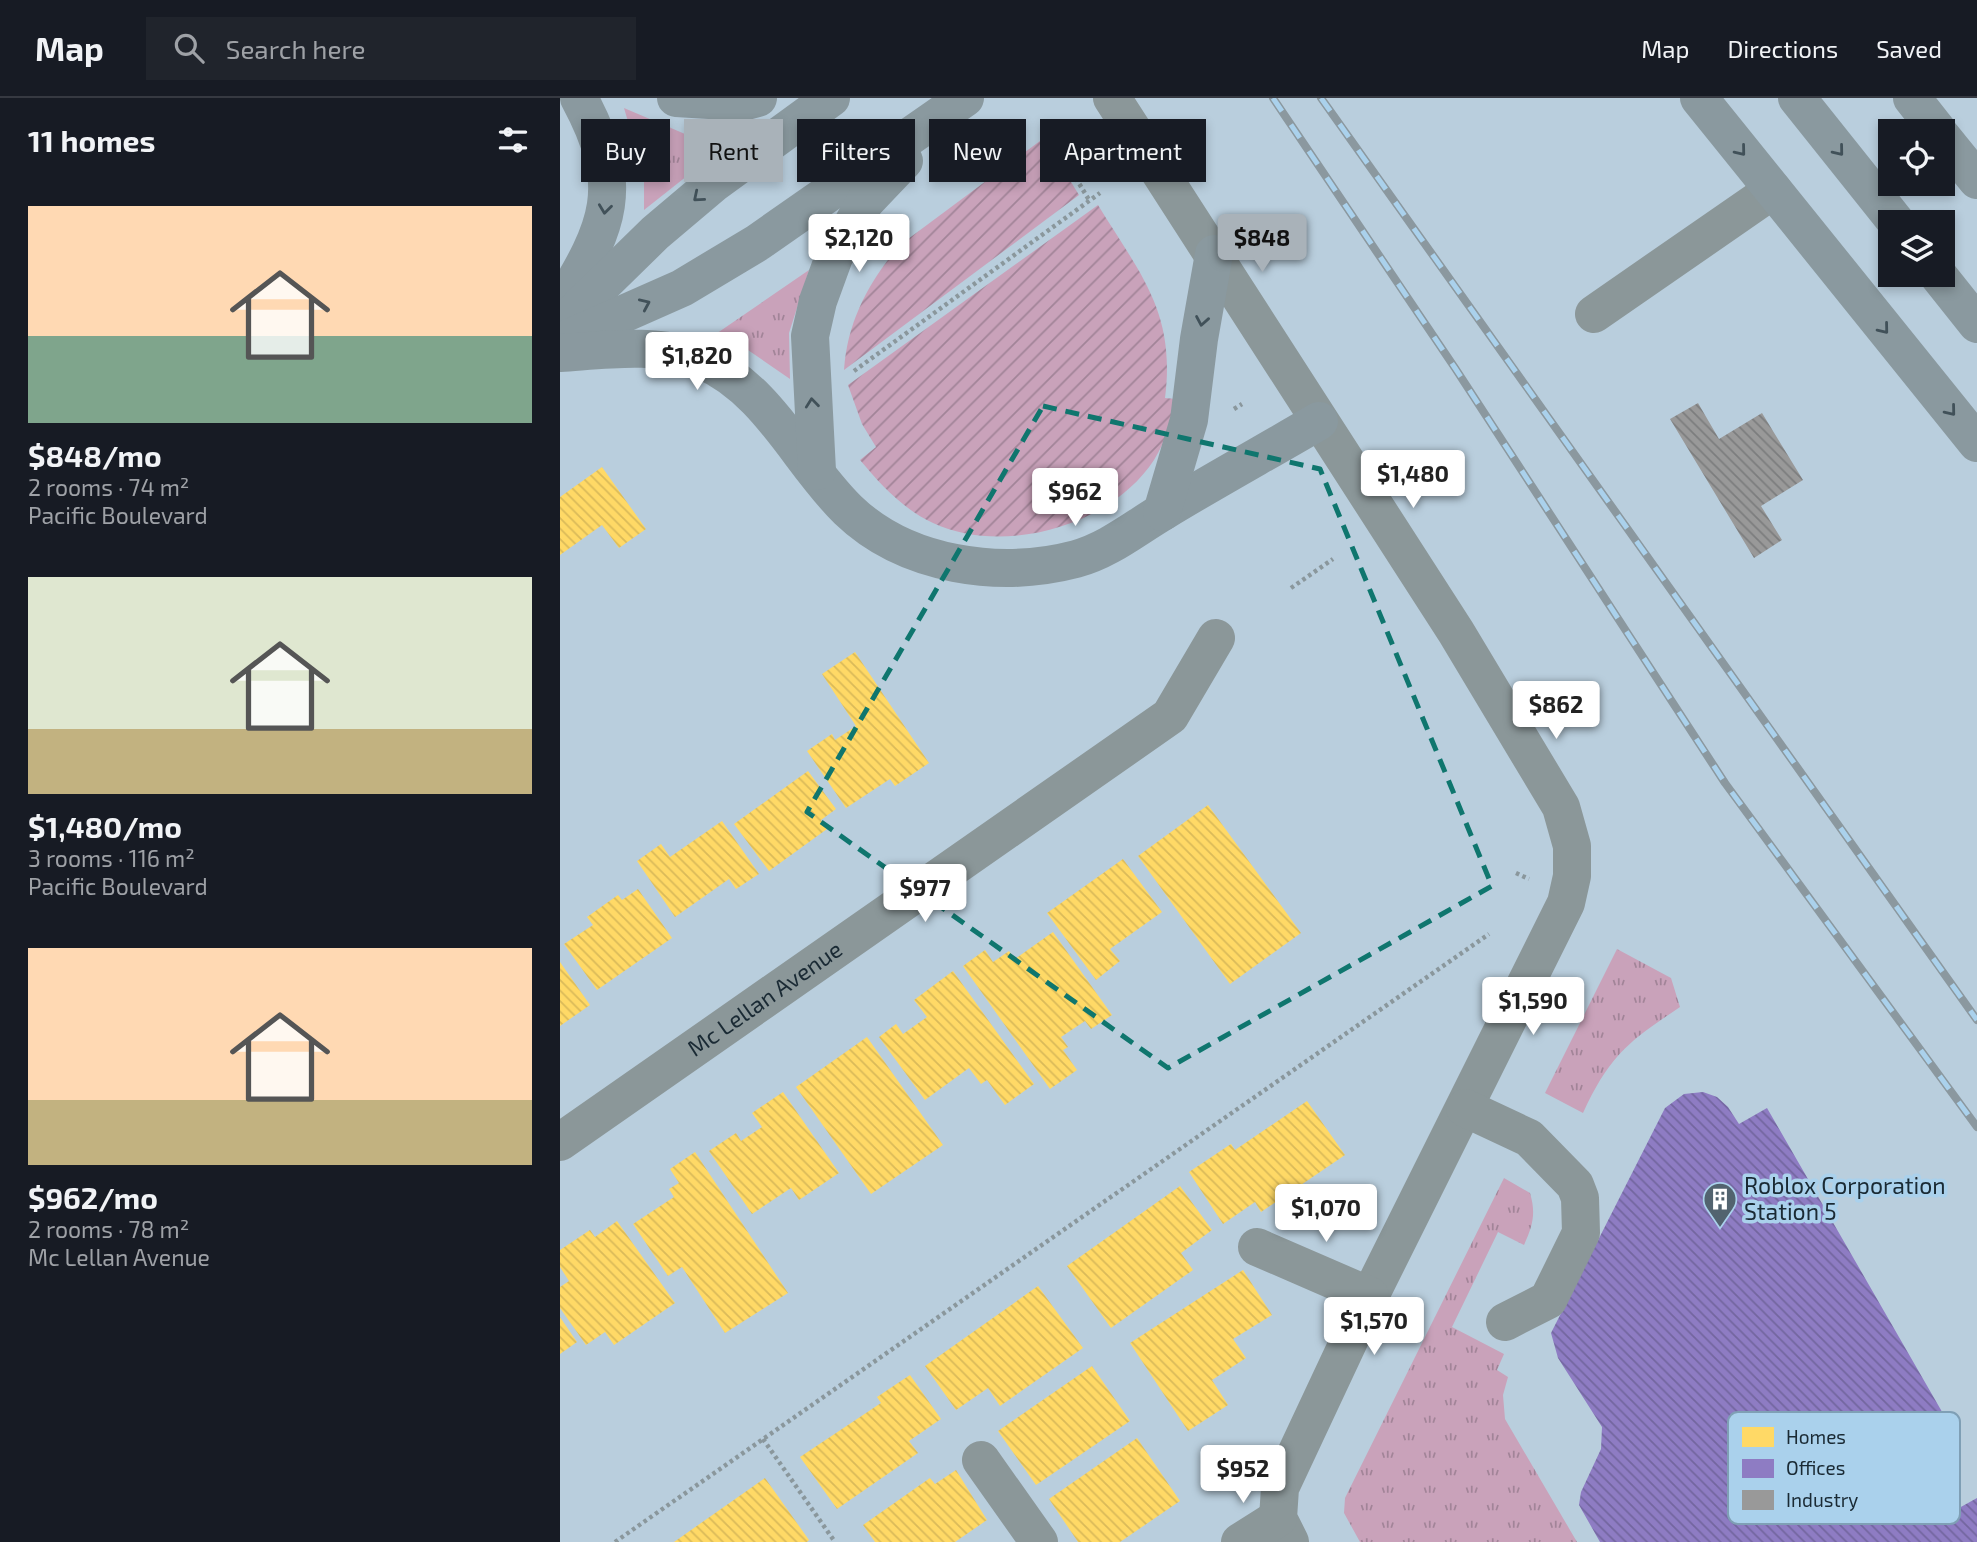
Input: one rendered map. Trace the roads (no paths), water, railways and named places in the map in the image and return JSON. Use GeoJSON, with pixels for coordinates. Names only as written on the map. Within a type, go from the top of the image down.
{"type":"FeatureCollection","features":[{"type":"Feature","properties":{"kind":"main road"},"geometry":{"type":"LineString","coordinates":[[560,306],[593,253],[604,220],[608,187],[604,153],[579,98]]}},
{"type":"Feature","properties":{"kind":"main road"},"geometry":{"type":"LineString","coordinates":[[676,98],[743,102],[758,98]]}},
{"type":"Feature","properties":{"kind":"main road"},"geometry":{"type":"LineString","coordinates":[[560,326],[655,233],[713,184],[831,98]]}},
{"type":"Feature","properties":{"kind":"main road"},"geometry":{"type":"LineString","coordinates":[[1699,98],[1977,443]]}},
{"type":"Feature","properties":{"kind":"main road"},"geometry":{"type":"LineString","coordinates":[[1797,98],[1886,210]]}},
{"type":"Feature","properties":{"kind":"main road"},"geometry":{"type":"LineString","coordinates":[[1912,98],[1929,119]]}},
{"type":"Feature","properties":{"kind":"main road"},"geometry":{"type":"LineString","coordinates":[[560,342],[681,288],[757,243],[963,99]]}},
{"type":"Feature","properties":{"kind":"main road"},"geometry":{"type":"LineString","coordinates":[[817,471],[810,336],[818,301],[834,257],[865,202],[963,99]]}},
{"type":"Feature","properties":{"kind":"main road"},"geometry":{"type":"LineString","coordinates":[[1955,153],[1977,180]]}},
{"type":"Feature","properties":{"kind":"main road"},"geometry":{"type":"LineString","coordinates":[[1162,512],[1189,420],[1199,339],[1214,254]]}},
{"type":"Feature","properties":{"kind":"main road"},"geometry":{"type":"LineString","coordinates":[[1948,287],[1977,324]]}},
{"type":"Feature","properties":{"kind":"main road"},"geometry":{"type":"LineString","coordinates":[[560,353],[626,348],[663,351],[700,360],[733,378],[769,412],[848,509],[885,539],[925,555],[974,566],[1027,568],[1076,559],[1108,547],[1162,512],[1320,421]]}},
{"type":"Feature","properties":{"kind":"street"},"geometry":{"type":"LineString","coordinates":[[1112,98],[1456,632],[1561,807],[1572,846],[1572,876],[1566,903],[1370,1296],[1280,1488],[1284,1530],[1240,1542]]}},
{"type":"Feature","properties":{"kind":"street"},"geometry":{"type":"LineString","coordinates":[[1594,314],[1773,190]]}},
{"type":"Feature","properties":{"kind":"street","name":"Mc Lellan Avenue"},"geometry":{"type":"LineString","coordinates":[[560,1142],[1170,716],[1216,638]]}},
{"type":"Feature","properties":{"kind":"street"},"geometry":{"type":"LineString","coordinates":[[1465,1108],[1529,1138],[1574,1185],[1580,1198],[1581,1233],[1548,1300],[1505,1322]]}},
{"type":"Feature","properties":{"kind":"street"},"geometry":{"type":"LineString","coordinates":[[1257,1247],[1370,1296]]}},
{"type":"Feature","properties":{"kind":"street"},"geometry":{"type":"LineString","coordinates":[[981,1460],[1039,1542]]}},
{"type":"Feature","properties":{"kind":"railway"},"geometry":{"type":"LineString","coordinates":[[1273,98],[1455,368],[1725,783],[1977,1127]]}},
{"type":"Feature","properties":{"kind":"railway"},"geometry":{"type":"LineString","coordinates":[[1321,98],[1977,1020]]}},
{"type":"Feature","properties":{"kind":"place","name":"Roblox Corporation Station 5"},"geometry":{"type":"Point","coordinates":[1720,1229]}}]}
